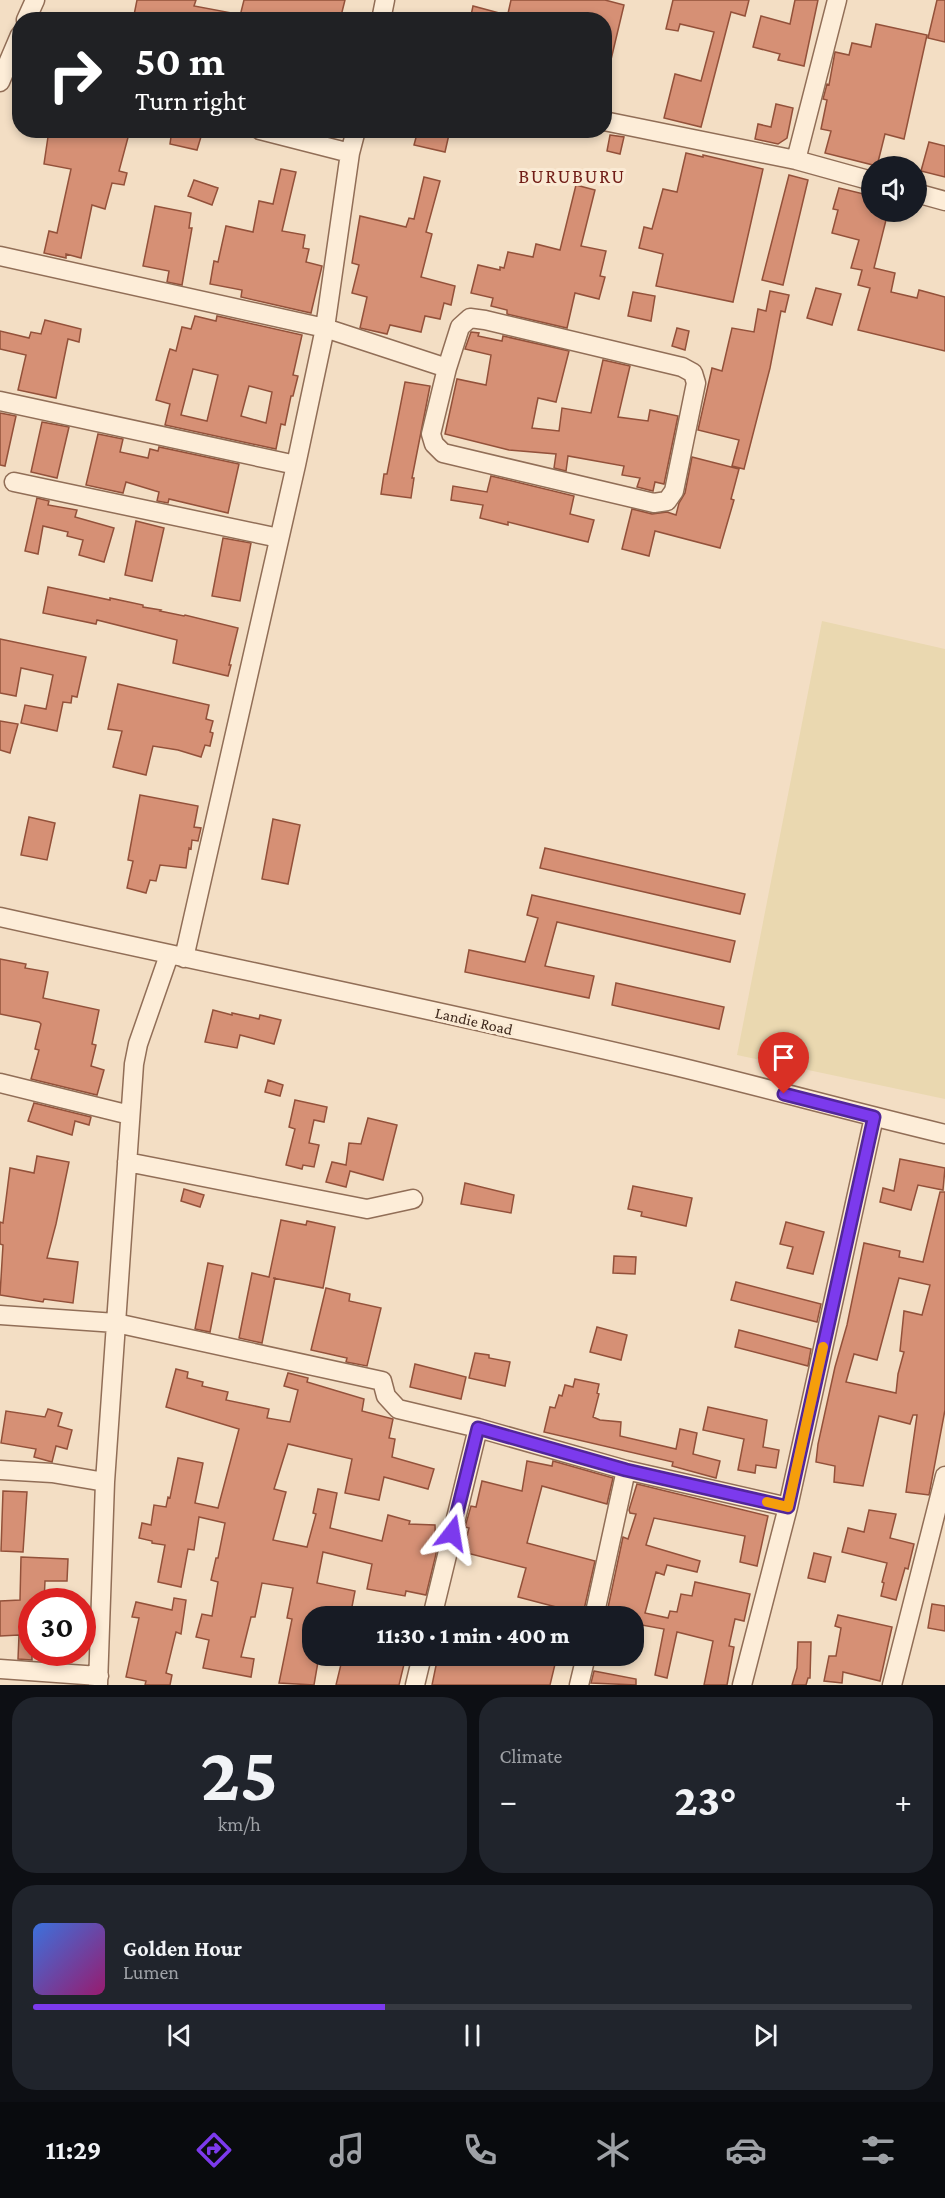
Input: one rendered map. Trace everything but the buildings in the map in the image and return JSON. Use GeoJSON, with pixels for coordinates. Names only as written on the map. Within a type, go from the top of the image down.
{"type":"FeatureCollection","features":[{"type":"Feature","properties":{"kind":"street"},"geometry":{"type":"LineString","coordinates":[[796,160],[837,0]]}},
{"type":"Feature","properties":{"kind":"street"},"geometry":{"type":"LineString","coordinates":[[612,123],[796,160],[861,178]]}},
{"type":"Feature","properties":{"kind":"street"},"geometry":{"type":"LineString","coordinates":[[291,138],[350,153]]}},
{"type":"Feature","properties":{"kind":"street"},"geometry":{"type":"LineString","coordinates":[[0,1670],[98,1680],[105,1482],[134,1065],[138,1044],[176,957],[279,538],[325,328],[354,138]]}},
{"type":"Feature","properties":{"kind":"street"},"geometry":{"type":"LineString","coordinates":[[927,196],[945,201]]}},
{"type":"Feature","properties":{"kind":"street"},"geometry":{"type":"LineString","coordinates":[[0,256],[325,328],[447,368]]}},
{"type":"Feature","properties":{"kind":"street"},"geometry":{"type":"LineString","coordinates":[[470,318],[682,367],[693,373],[696,382],[674,491],[667,501],[654,503],[443,453],[434,444],[431,434],[447,368],[460,327],[470,318]]}},
{"type":"Feature","properties":{"kind":"street"},"geometry":{"type":"LineString","coordinates":[[0,401],[296,465]]}},
{"type":"Feature","properties":{"kind":"street"},"geometry":{"type":"LineString","coordinates":[[14,482],[279,538]]}},
{"type":"Feature","properties":{"kind":"street","name":"Landie Road"},"geometry":{"type":"LineString","coordinates":[[0,917],[176,957],[332,988],[671,1065],[945,1134]]}},
{"type":"Feature","properties":{"kind":"street"},"geometry":{"type":"LineString","coordinates":[[0,1083],[130,1115]]}},
{"type":"Feature","properties":{"kind":"street"},"geometry":{"type":"LineString","coordinates":[[742,1685],[788,1507],[874,1117]]}},
{"type":"Feature","properties":{"kind":"street"},"geometry":{"type":"LineString","coordinates":[[127,1162],[367,1209],[413,1199]]}},
{"type":"Feature","properties":{"kind":"street"},"geometry":{"type":"LineString","coordinates":[[0,1315],[116,1323],[382,1381],[386,1396],[398,1409],[478,1428],[626,1470],[788,1507]]}},
{"type":"Feature","properties":{"kind":"street"},"geometry":{"type":"LineString","coordinates":[[435,1606],[478,1428]]}},
{"type":"Feature","properties":{"kind":"street"},"geometry":{"type":"LineString","coordinates":[[0,1470],[52,1473],[105,1482]]}},
{"type":"Feature","properties":{"kind":"street"},"geometry":{"type":"LineString","coordinates":[[596,1606],[626,1470]]}},
{"type":"Feature","properties":{"kind":"street"},"geometry":{"type":"LineString","coordinates":[[892,1685],[945,1476]]}},
{"type":"Feature","properties":{"kind":"street"},"geometry":{"type":"LineString","coordinates":[[415,1685],[420,1666]]}},
{"type":"Feature","properties":{"kind":"street"},"geometry":{"type":"LineString","coordinates":[[579,1685],[584,1666]]}},
{"type":"Feature","properties":{"kind":"shaded area"},"geometry":{"type":"Polygon","coordinates":[[[822,621],[945,649],[945,1099],[737,1055],[822,621]]]}},
{"type":"Feature","properties":{"kind":"slow traffic"},"geometry":{"type":"LineString","coordinates":[[767,1502],[788,1507],[823,1347]]}},
{"type":"Feature","properties":{"kind":"district","name":"BURUBURU"},"geometry":{"type":"Point","coordinates":[572,176]}},
{"type":"Feature","properties":{"kind":"route"},"geometry":{"type":"LineString","coordinates":[[452,1533],[478,1428],[626,1470],[788,1507],[874,1117],[784,1094]]}}]}
